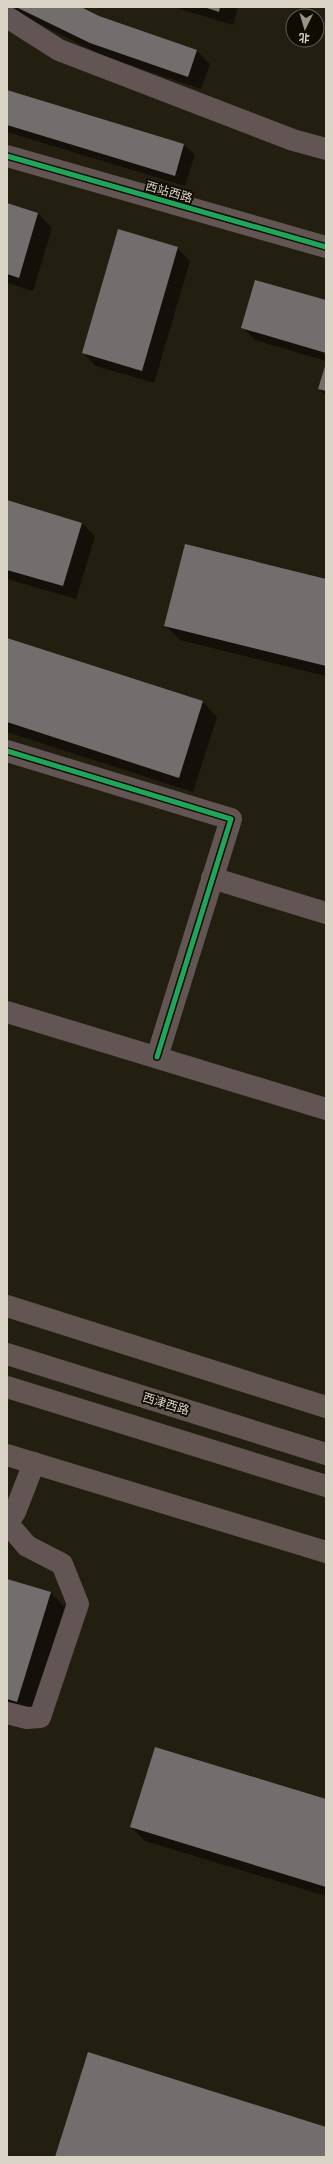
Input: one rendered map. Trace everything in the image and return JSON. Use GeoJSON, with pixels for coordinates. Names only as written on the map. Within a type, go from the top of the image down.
{"type":"FeatureCollection","features":[{"type":"Feature","properties":{"kind":"main road"},"geometry":{"type":"LineString","coordinates":[[7,1306],[326,1407]]}},
{"type":"Feature","properties":{"kind":"main road","name":"西津西路"},"geometry":{"type":"LineString","coordinates":[[7,1354],[326,1454]]}},
{"type":"Feature","properties":{"kind":"main road"},"geometry":{"type":"LineString","coordinates":[[7,1387],[326,1486]]}},
{"type":"Feature","properties":{"kind":"main road"},"geometry":{"type":"LineString","coordinates":[[7,1455],[326,1552]]}},
{"type":"Feature","properties":{"kind":"street"},"geometry":{"type":"LineString","coordinates":[[7,17],[59,50],[293,140],[326,149]]}},
{"type":"Feature","properties":{"kind":"street","name":"西站西路"},"geometry":{"type":"LineString","coordinates":[[7,156],[326,247]]}},
{"type":"Feature","properties":{"kind":"street"},"geometry":{"type":"LineString","coordinates":[[7,750],[231,819],[157,1057]]}},
{"type":"Feature","properties":{"kind":"street"},"geometry":{"type":"LineString","coordinates":[[212,878],[326,913]]}},
{"type":"Feature","properties":{"kind":"street"},"geometry":{"type":"LineString","coordinates":[[7,1012],[326,1109]]}},
{"type":"Feature","properties":{"kind":"street"},"geometry":{"type":"LineString","coordinates":[[7,1713],[27,1718],[40,1717],[78,1604],[62,1564],[27,1546],[8,1524],[34,1463]]}},
{"type":"Feature","properties":{"kind":"building"},"geometry":{"type":"Polygon","coordinates":[[[16,7],[81,7],[99,16],[197,50],[188,77],[90,43],[16,7]]]}},
{"type":"Feature","properties":{"kind":"building"},"geometry":{"type":"Polygon","coordinates":[[[204,7],[220,7],[219,12],[204,7]]]}},
{"type":"Feature","properties":{"kind":"building"},"geometry":{"type":"Polygon","coordinates":[[[7,90],[184,144],[175,176],[7,125],[7,90]]]}},
{"type":"Feature","properties":{"kind":"building"},"geometry":{"type":"Polygon","coordinates":[[[7,203],[38,213],[19,278],[7,274],[7,203]]]}},
{"type":"Feature","properties":{"kind":"building"},"geometry":{"type":"Polygon","coordinates":[[[118,229],[178,247],[142,371],[82,353],[118,229]]]}},
{"type":"Feature","properties":{"kind":"building"},"geometry":{"type":"Polygon","coordinates":[[[255,280],[326,300],[326,353],[241,328],[255,280]]]}},
{"type":"Feature","properties":{"kind":"building"},"geometry":{"type":"Polygon","coordinates":[[[326,363],[326,391],[318,389],[326,363]]]}},
{"type":"Feature","properties":{"kind":"building"},"geometry":{"type":"Polygon","coordinates":[[[7,500],[82,523],[63,586],[7,570],[7,500]]]}},
{"type":"Feature","properties":{"kind":"building"},"geometry":{"type":"Polygon","coordinates":[[[185,544],[326,579],[326,666],[164,626],[185,544]]]}},
{"type":"Feature","properties":{"kind":"building"},"geometry":{"type":"Polygon","coordinates":[[[7,638],[203,701],[179,778],[7,722],[7,638]]]}},
{"type":"Feature","properties":{"kind":"building"},"geometry":{"type":"Polygon","coordinates":[[[7,1579],[51,1592],[17,1702],[7,1699],[7,1579]]]}},
{"type":"Feature","properties":{"kind":"building"},"geometry":{"type":"Polygon","coordinates":[[[155,1747],[326,1799],[326,1887],[130,1827],[155,1747]]]}},
{"type":"Feature","properties":{"kind":"building"},"geometry":{"type":"Polygon","coordinates":[[[88,2052],[326,2127],[326,2157],[55,2157],[88,2052]]]}},
{"type":"Feature","properties":{"kind":"cycle path"},"geometry":{"type":"LineString","coordinates":[[7,156],[326,247]]}},
{"type":"Feature","properties":{"kind":"cycle path"},"geometry":{"type":"LineString","coordinates":[[7,751],[231,819],[157,1057]]}}]}
